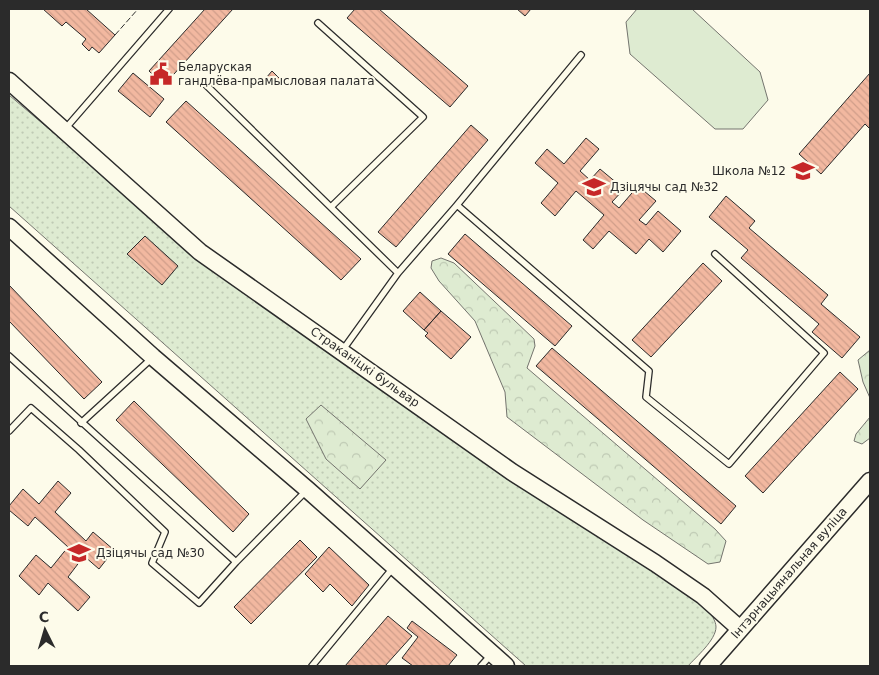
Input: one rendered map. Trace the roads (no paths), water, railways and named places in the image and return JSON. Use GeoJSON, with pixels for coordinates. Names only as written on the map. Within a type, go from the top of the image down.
{"type":"FeatureCollection","features":[{"type":"Feature","properties":{"kind":"street","name":"Страканіцкі бульвар"},"geometry":{"type":"LineString","coordinates":[[9,81],[200,252],[512,472],[655,563],[703,596],[740,629]]}},
{"type":"Feature","properties":{"kind":"street"},"geometry":{"type":"LineString","coordinates":[[9,227],[153,357],[308,490],[506,666]]}},
{"type":"Feature","properties":{"kind":"street","name":"Інтэрнацыянальная вуліца"},"geometry":{"type":"LineString","coordinates":[[708,666],[870,481]]}},
{"type":"Feature","properties":{"kind":"lane"},"geometry":{"type":"LineString","coordinates":[[65,130],[169,9]]}},
{"type":"Feature","properties":{"kind":"lane"},"geometry":{"type":"LineString","coordinates":[[318,23],[423,117],[331,207]]}},
{"type":"Feature","properties":{"kind":"lane"},"geometry":{"type":"LineString","coordinates":[[342,351],[398,273],[581,55]]}},
{"type":"Feature","properties":{"kind":"lane"},"geometry":{"type":"LineString","coordinates":[[205,84],[398,273]]}},
{"type":"Feature","properties":{"kind":"lane"},"geometry":{"type":"LineString","coordinates":[[457,205],[649,372],[646,398],[729,464],[824,353],[715,254]]}},
{"type":"Feature","properties":{"kind":"lane"},"geometry":{"type":"LineString","coordinates":[[9,356],[236,562]]}},
{"type":"Feature","properties":{"kind":"lane"},"geometry":{"type":"LineString","coordinates":[[81,423],[153,357]]}},
{"type":"Feature","properties":{"kind":"lane"},"geometry":{"type":"LineString","coordinates":[[9,431],[30,408],[79,450],[164,532],[160,548],[152,564],[199,603],[236,562],[308,490]]}},
{"type":"Feature","properties":{"kind":"lane"},"geometry":{"type":"LineString","coordinates":[[312,666],[394,566]]}},
{"type":"Feature","properties":{"kind":"lane"},"geometry":{"type":"LineString","coordinates":[[481,666],[492,653]]}},
{"type":"Feature","properties":{"kind":"place","name":"Беларуская гандлёва-прамысловая палата"},"geometry":{"type":"Point","coordinates":[161,74]}},
{"type":"Feature","properties":{"kind":"place","name":"Школа №12"},"geometry":{"type":"Point","coordinates":[803,171]}},
{"type":"Feature","properties":{"kind":"place","name":"Дзіцячы сад №32"},"geometry":{"type":"Point","coordinates":[594,187]}},
{"type":"Feature","properties":{"kind":"place","name":"Дзіцячы сад №30"},"geometry":{"type":"Point","coordinates":[79,553]}}]}
